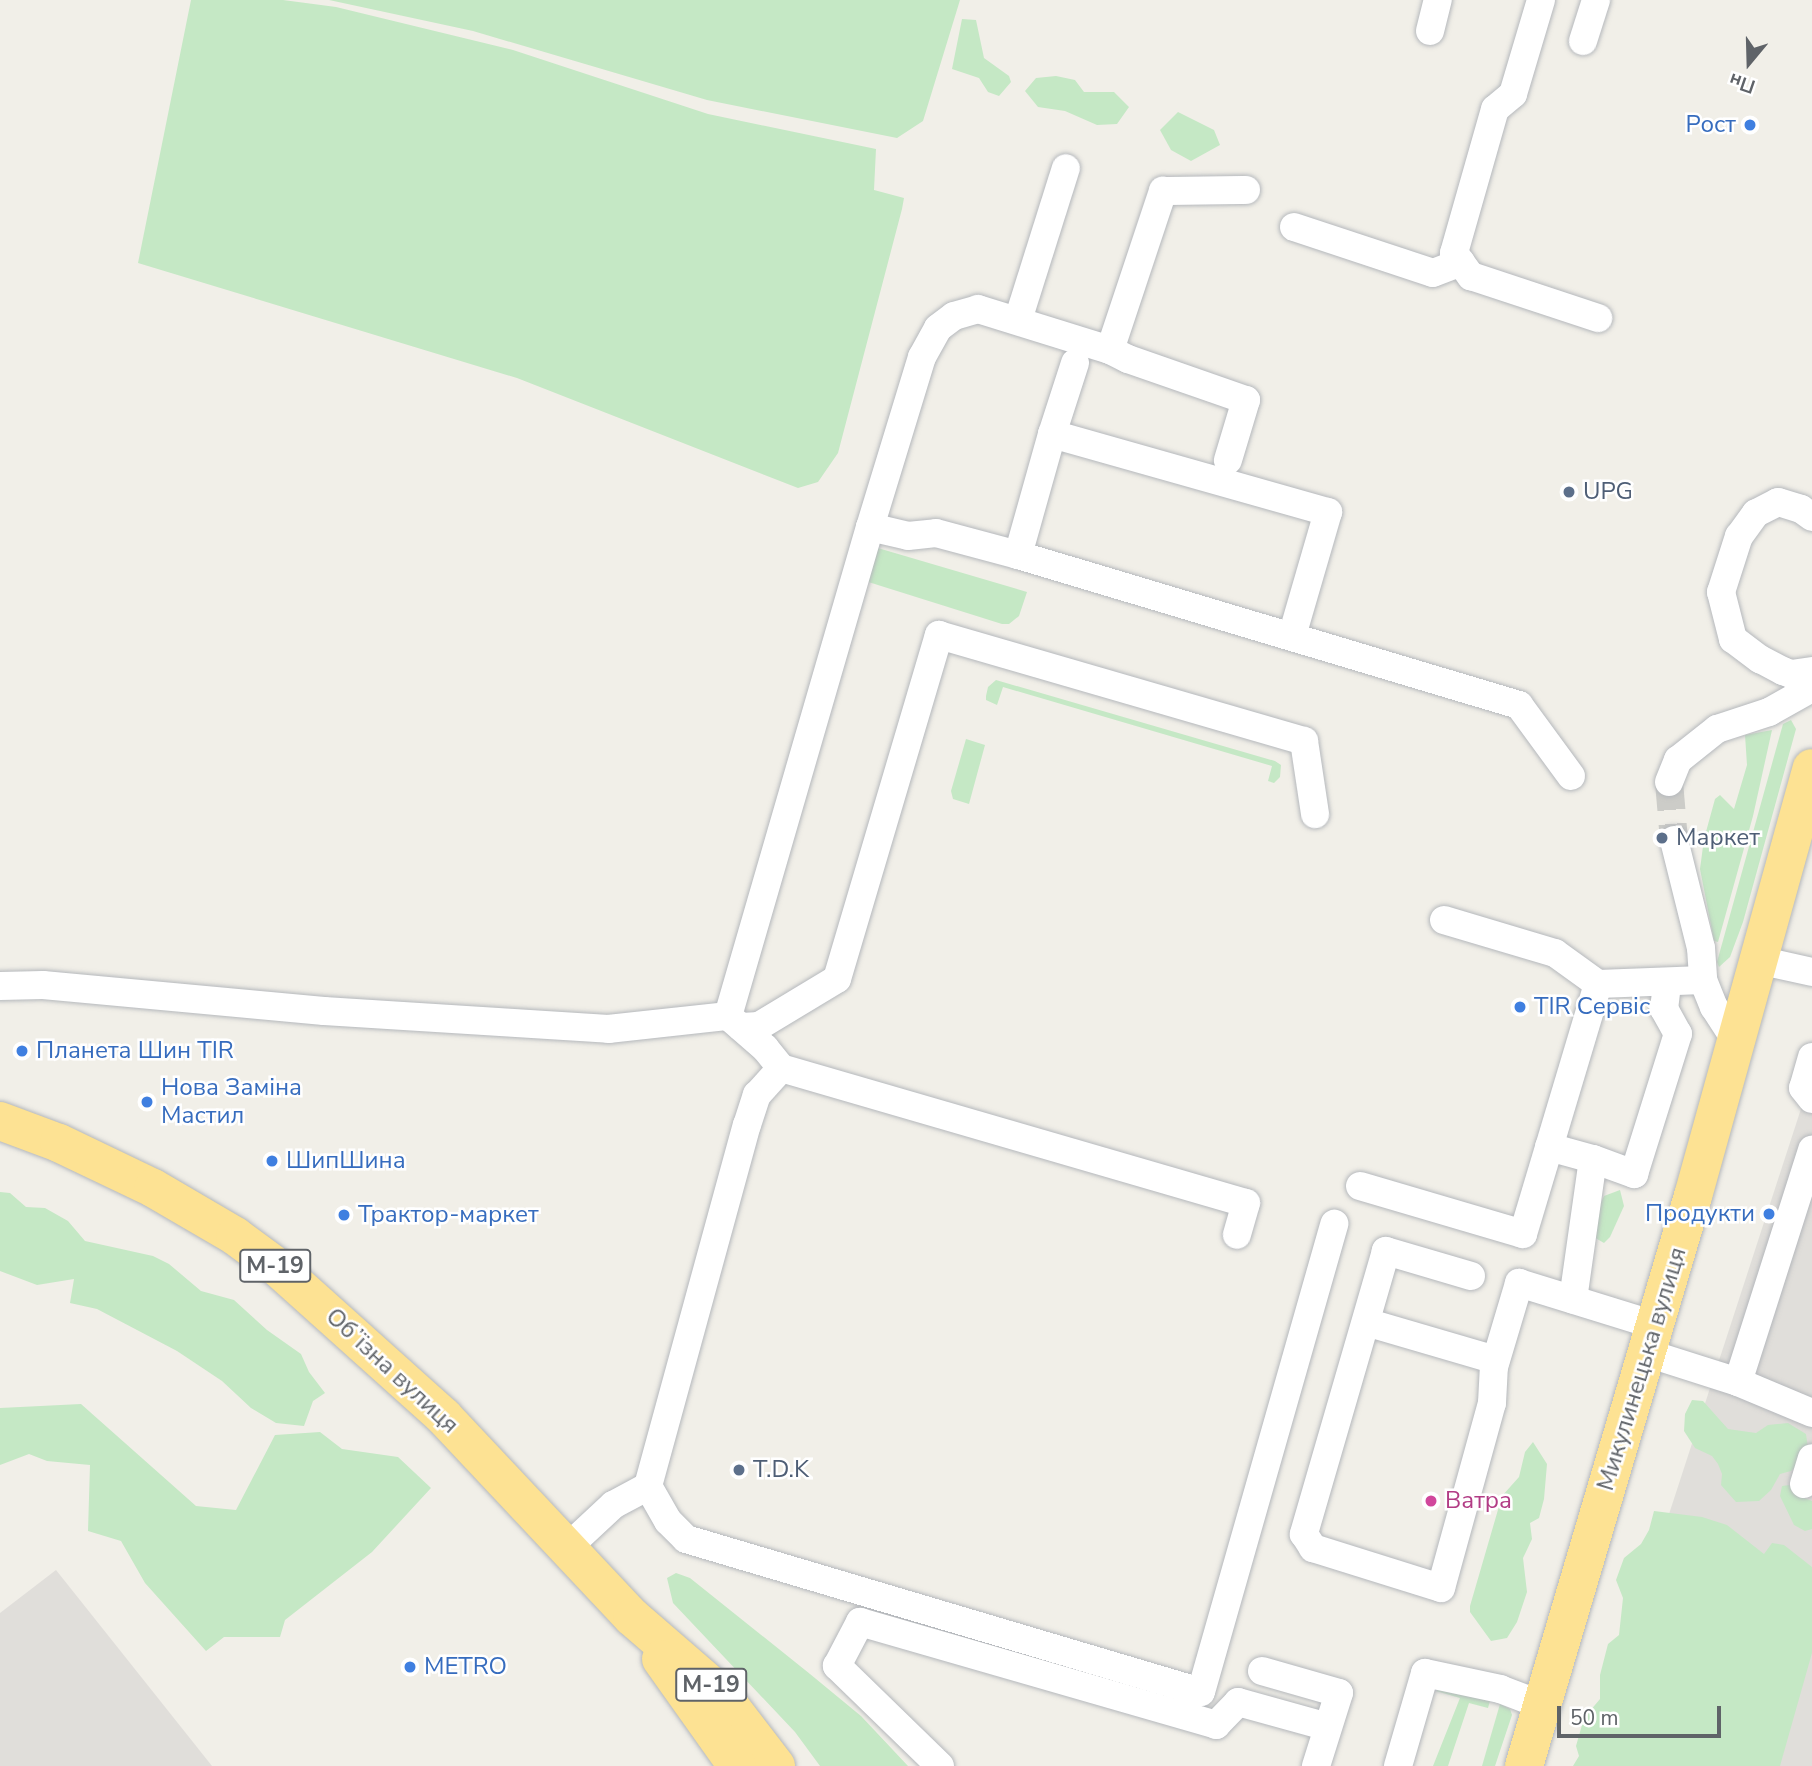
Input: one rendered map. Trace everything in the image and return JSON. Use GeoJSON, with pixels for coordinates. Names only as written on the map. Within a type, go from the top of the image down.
{"type":"FeatureCollection","features":[{"type":"Feature","properties":{"kind":"highway","name":"Микулинецька вулиця"},"geometry":{"type":"LineString","coordinates":[[1522,1759],[1542,1705],[1651,1339],[1811,776]]}},
{"type":"Feature","properties":{"kind":"highway","name":"Обʼїзна вулиця"},"geometry":{"type":"LineString","coordinates":[[0,1121],[59,1143],[153,1188],[235,1236],[277,1267],[444,1417],[632,1617]]}},
{"type":"Feature","properties":{"kind":"highway","name":"М-19"},"geometry":{"type":"LineString","coordinates":[[632,1617],[696,1712],[737,1766]]}},
{"type":"Feature","properties":{"kind":"highway","name":"М-19"},"geometry":{"type":"LineString","coordinates":[[632,1617],[720,1693],[776,1766]]}},
{"type":"Feature","properties":{"kind":"lane"},"geometry":{"type":"LineString","coordinates":[[1430,31],[1438,0]]}},
{"type":"Feature","properties":{"kind":"lane"},"geometry":{"type":"LineString","coordinates":[[1541,0],[1513,94],[1496,108],[1454,253],[1471,276],[1598,318]]}},
{"type":"Feature","properties":{"kind":"lane"},"geometry":{"type":"LineString","coordinates":[[1583,41],[1596,0]]}},
{"type":"Feature","properties":{"kind":"lane"},"geometry":{"type":"LineString","coordinates":[[1018,320],[1066,168]]}},
{"type":"Feature","properties":{"kind":"lane"},"geometry":{"type":"LineString","coordinates":[[1110,350],[1163,191],[1246,190]]}},
{"type":"Feature","properties":{"kind":"lane"},"geometry":{"type":"LineString","coordinates":[[1294,227],[1433,273],[1461,262]]}},
{"type":"Feature","properties":{"kind":"lane"},"geometry":{"type":"LineString","coordinates":[[735,1022],[870,527],[922,357],[938,328],[954,316],[978,309],[1110,350],[1128,359],[1246,400],[1228,460]]}},
{"type":"Feature","properties":{"kind":"lane"},"geometry":{"type":"LineString","coordinates":[[1017,555],[1075,363]]}},
{"type":"Feature","properties":{"kind":"lane"},"geometry":{"type":"LineString","coordinates":[[1052,434],[1328,512],[1292,636]]}},
{"type":"Feature","properties":{"kind":"lane"},"geometry":{"type":"LineString","coordinates":[[1812,517],[1801,509],[1778,502],[1756,513],[1739,536],[1721,592],[1733,639],[1760,659],[1783,671],[1791,674],[1812,671]]}},
{"type":"Feature","properties":{"kind":"lane"},"geometry":{"type":"LineString","coordinates":[[870,527],[908,536],[936,533],[1017,555],[1519,705],[1571,776]]}},
{"type":"Feature","properties":{"kind":"lane"},"geometry":{"type":"LineString","coordinates":[[0,986],[43,985],[324,1011],[595,1029],[735,1022],[759,1026],[837,979],[939,635],[1304,741],[1315,814]]}},
{"type":"Feature","properties":{"kind":"lane"},"geometry":{"type":"LineString","coordinates":[[1669,782],[1678,760],[1717,729],[1769,712],[1812,688]]}},
{"type":"Feature","properties":{"kind":"lane"},"geometry":{"type":"LineString","coordinates":[[1674,840],[1701,948],[1703,980],[1714,1007],[1735,1039]]}},
{"type":"Feature","properties":{"kind":"lane"},"geometry":{"type":"LineString","coordinates":[[1444,920],[1555,953],[1598,984],[1703,980]]}},
{"type":"Feature","properties":{"kind":"lane"},"geometry":{"type":"LineString","coordinates":[[1758,960],[1812,972]]}},
{"type":"Feature","properties":{"kind":"lane"},"geometry":{"type":"LineString","coordinates":[[1549,1147],[1634,1174],[1678,1034],[1664,1009],[1667,983]]}},
{"type":"Feature","properties":{"kind":"lane"},"geometry":{"type":"LineString","coordinates":[[1360,1186],[1523,1234],[1598,984]]}},
{"type":"Feature","properties":{"kind":"lane"},"geometry":{"type":"LineString","coordinates":[[735,1022],[765,1048],[781,1068],[1246,1203],[1237,1235]]}},
{"type":"Feature","properties":{"kind":"lane"},"geometry":{"type":"LineString","coordinates":[[1812,1057],[1803,1088],[1812,1099]]}},
{"type":"Feature","properties":{"kind":"lane"},"geometry":{"type":"LineString","coordinates":[[781,1068],[757,1095],[747,1125],[648,1486],[668,1521],[686,1539],[1201,1692],[1335,1224]]}},
{"type":"Feature","properties":{"kind":"lane"},"geometry":{"type":"LineString","coordinates":[[1738,1382],[1806,1192],[1812,1150]]}},
{"type":"Feature","properties":{"kind":"lane"},"geometry":{"type":"LineString","coordinates":[[1573,1300],[1593,1160]]}},
{"type":"Feature","properties":{"kind":"lane"},"geometry":{"type":"LineString","coordinates":[[1471,1276],[1386,1251],[1304,1534],[1313,1548],[1441,1588],[1492,1403],[1496,1360],[1520,1283],[1573,1300],[1738,1382],[1812,1413]]}},
{"type":"Feature","properties":{"kind":"lane"},"geometry":{"type":"LineString","coordinates":[[1366,1322],[1496,1360]]}},
{"type":"Feature","properties":{"kind":"lane"},"geometry":{"type":"LineString","coordinates":[[568,1547],[613,1505],[648,1486]]}},
{"type":"Feature","properties":{"kind":"lane"},"geometry":{"type":"LineString","coordinates":[[940,1766],[837,1666],[860,1622],[1216,1725],[1238,1702],[1328,1727]]}},
{"type":"Feature","properties":{"kind":"lane"},"geometry":{"type":"LineString","coordinates":[[1262,1671],[1339,1693],[1316,1766]]}},
{"type":"Feature","properties":{"kind":"lane"},"geometry":{"type":"LineString","coordinates":[[1398,1766],[1425,1673],[1500,1689],[1542,1705]]}},
{"type":"Feature","properties":{"kind":"shaded area"},"geometry":{"type":"Polygon","coordinates":[[[1812,1075],[1812,1766],[1587,1766],[1812,1075]]]}},
{"type":"Feature","properties":{"kind":"shaded area"},"geometry":{"type":"Polygon","coordinates":[[[56,1570],[212,1766],[0,1766],[0,1613],[56,1570]]]}},
{"type":"Feature","properties":{"kind":"green space"},"geometry":{"type":"Polygon","coordinates":[[[191,0],[283,0],[336,7],[513,50],[708,114],[876,149],[874,190],[904,198],[838,453],[818,482],[798,488],[517,378],[138,263],[191,0]]]}},
{"type":"Feature","properties":{"kind":"green space"},"geometry":{"type":"Polygon","coordinates":[[[329,0],[960,0],[923,121],[897,138],[707,100],[473,31],[329,0]]]}},
{"type":"Feature","properties":{"kind":"green space"},"geometry":{"type":"Polygon","coordinates":[[[962,19],[976,20],[984,58],[1009,76],[1011,82],[999,96],[988,92],[979,78],[952,69],[962,19]]]}},
{"type":"Feature","properties":{"kind":"green space"},"geometry":{"type":"Polygon","coordinates":[[[1056,76],[1075,80],[1084,92],[1114,92],[1129,107],[1117,124],[1097,125],[1065,111],[1038,107],[1025,91],[1036,78],[1056,76]]]}},
{"type":"Feature","properties":{"kind":"green space"},"geometry":{"type":"Polygon","coordinates":[[[1178,112],[1214,130],[1220,145],[1191,161],[1171,150],[1160,130],[1178,112]]]}},
{"type":"Feature","properties":{"kind":"green space"},"geometry":{"type":"Polygon","coordinates":[[[871,546],[1027,592],[1019,616],[1009,624],[1002,624],[862,580],[871,546]]]}},
{"type":"Feature","properties":{"kind":"green space"},"geometry":{"type":"Polygon","coordinates":[[[996,680],[1275,761],[1281,765],[1280,777],[1274,783],[1268,781],[1272,766],[1003,687],[997,705],[986,700],[988,687],[996,680]]]}},
{"type":"Feature","properties":{"kind":"green space"},"geometry":{"type":"Polygon","coordinates":[[[1791,720],[1796,729],[1743,922],[1730,957],[1719,967],[1717,962],[1783,724],[1791,720]]]}},
{"type":"Feature","properties":{"kind":"green space"},"geometry":{"type":"Polygon","coordinates":[[[1772,730],[1753,816],[1718,942],[1714,941],[1700,869],[1704,839],[1715,799],[1720,795],[1734,809],[1747,765],[1745,735],[1772,730]]]}},
{"type":"Feature","properties":{"kind":"green space"},"geometry":{"type":"Polygon","coordinates":[[[966,739],[985,745],[969,804],[953,799],[951,791],[966,739]]]}},
{"type":"Feature","properties":{"kind":"green space"},"geometry":{"type":"Polygon","coordinates":[[[1620,1190],[1624,1206],[1610,1237],[1604,1243],[1592,1236],[1599,1207],[1604,1196],[1620,1190]]]}},
{"type":"Feature","properties":{"kind":"green space"},"geometry":{"type":"Polygon","coordinates":[[[0,1192],[10,1193],[26,1207],[45,1208],[68,1221],[85,1241],[153,1256],[169,1264],[201,1291],[234,1300],[267,1330],[301,1354],[309,1372],[325,1393],[313,1401],[304,1426],[276,1423],[251,1408],[222,1381],[177,1351],[97,1309],[70,1303],[74,1279],[37,1285],[0,1271],[0,1192]]]}},
{"type":"Feature","properties":{"kind":"green space"},"geometry":{"type":"Polygon","coordinates":[[[1692,1400],[1703,1401],[1728,1429],[1756,1433],[1768,1425],[1788,1423],[1806,1434],[1809,1456],[1791,1471],[1780,1474],[1771,1490],[1759,1501],[1736,1502],[1721,1485],[1722,1474],[1718,1464],[1712,1456],[1695,1448],[1684,1431],[1685,1414],[1692,1400]]]}},
{"type":"Feature","properties":{"kind":"green space"},"geometry":{"type":"Polygon","coordinates":[[[81,1404],[196,1506],[236,1510],[275,1435],[320,1432],[342,1449],[398,1457],[431,1488],[372,1552],[285,1620],[280,1637],[224,1637],[206,1651],[145,1583],[121,1541],[88,1531],[90,1465],[47,1461],[29,1454],[0,1465],[0,1408],[81,1404]]]}},
{"type":"Feature","properties":{"kind":"green space"},"geometry":{"type":"Polygon","coordinates":[[[1533,1442],[1547,1464],[1544,1499],[1539,1518],[1530,1523],[1532,1539],[1523,1558],[1527,1592],[1517,1622],[1507,1638],[1491,1641],[1470,1612],[1470,1606],[1502,1496],[1519,1477],[1525,1452],[1533,1442]]]}},
{"type":"Feature","properties":{"kind":"green space"},"geometry":{"type":"Polygon","coordinates":[[[1797,1484],[1802,1497],[1812,1501],[1812,1529],[1805,1531],[1794,1525],[1780,1496],[1782,1486],[1797,1484]]]}},
{"type":"Feature","properties":{"kind":"green space"},"geometry":{"type":"Polygon","coordinates":[[[1654,1511],[1702,1517],[1727,1525],[1764,1554],[1772,1543],[1784,1545],[1812,1567],[1812,1653],[1780,1766],[1573,1766],[1579,1756],[1576,1746],[1584,1718],[1600,1699],[1600,1675],[1608,1644],[1619,1635],[1623,1598],[1616,1580],[1624,1558],[1641,1544],[1649,1530],[1654,1511]]]}},
{"type":"Feature","properties":{"kind":"green space"},"geometry":{"type":"Polygon","coordinates":[[[676,1573],[690,1578],[861,1716],[908,1766],[820,1766],[795,1732],[673,1603],[667,1578],[676,1573]]]}},
{"type":"Feature","properties":{"kind":"green space"},"geometry":{"type":"Polygon","coordinates":[[[1445,1685],[1491,1697],[1488,1708],[1469,1703],[1448,1766],[1433,1766],[1460,1698],[1436,1691],[1445,1685]]]}},
{"type":"Feature","properties":{"kind":"green space"},"geometry":{"type":"Polygon","coordinates":[[[1500,1704],[1510,1709],[1512,1715],[1495,1766],[1482,1766],[1500,1704]]]}},
{"type":"Feature","properties":{"kind":"tunnel"},"geometry":{"type":"LineString","coordinates":[[1669,782],[1674,840]]}},
{"type":"Feature","properties":{"kind":"place","name":"Рост"},"geometry":{"type":"Point","coordinates":[1750,125]}},
{"type":"Feature","properties":{"kind":"place","name":"UPG"},"geometry":{"type":"Point","coordinates":[1569,492]}},
{"type":"Feature","properties":{"kind":"place","name":"Маркет"},"geometry":{"type":"Point","coordinates":[1662,838]}},
{"type":"Feature","properties":{"kind":"place","name":"TIR Сервіс"},"geometry":{"type":"Point","coordinates":[1520,1007]}},
{"type":"Feature","properties":{"kind":"place","name":"Планета Шин TIR"},"geometry":{"type":"Point","coordinates":[22,1051]}},
{"type":"Feature","properties":{"kind":"place","name":"Нова Заміна Мастил"},"geometry":{"type":"Point","coordinates":[147,1102]}},
{"type":"Feature","properties":{"kind":"place","name":"ШипШина"},"geometry":{"type":"Point","coordinates":[272,1161]}},
{"type":"Feature","properties":{"kind":"place","name":"Продукти"},"geometry":{"type":"Point","coordinates":[1769,1214]}},
{"type":"Feature","properties":{"kind":"place","name":"Трактор-маркет"},"geometry":{"type":"Point","coordinates":[344,1215]}},
{"type":"Feature","properties":{"kind":"place","name":"T.D.K"},"geometry":{"type":"Point","coordinates":[739,1470]}},
{"type":"Feature","properties":{"kind":"place","name":"Ватра"},"geometry":{"type":"Point","coordinates":[1431,1501]}},
{"type":"Feature","properties":{"kind":"place","name":"METRO"},"geometry":{"type":"Point","coordinates":[410,1667]}}]}
